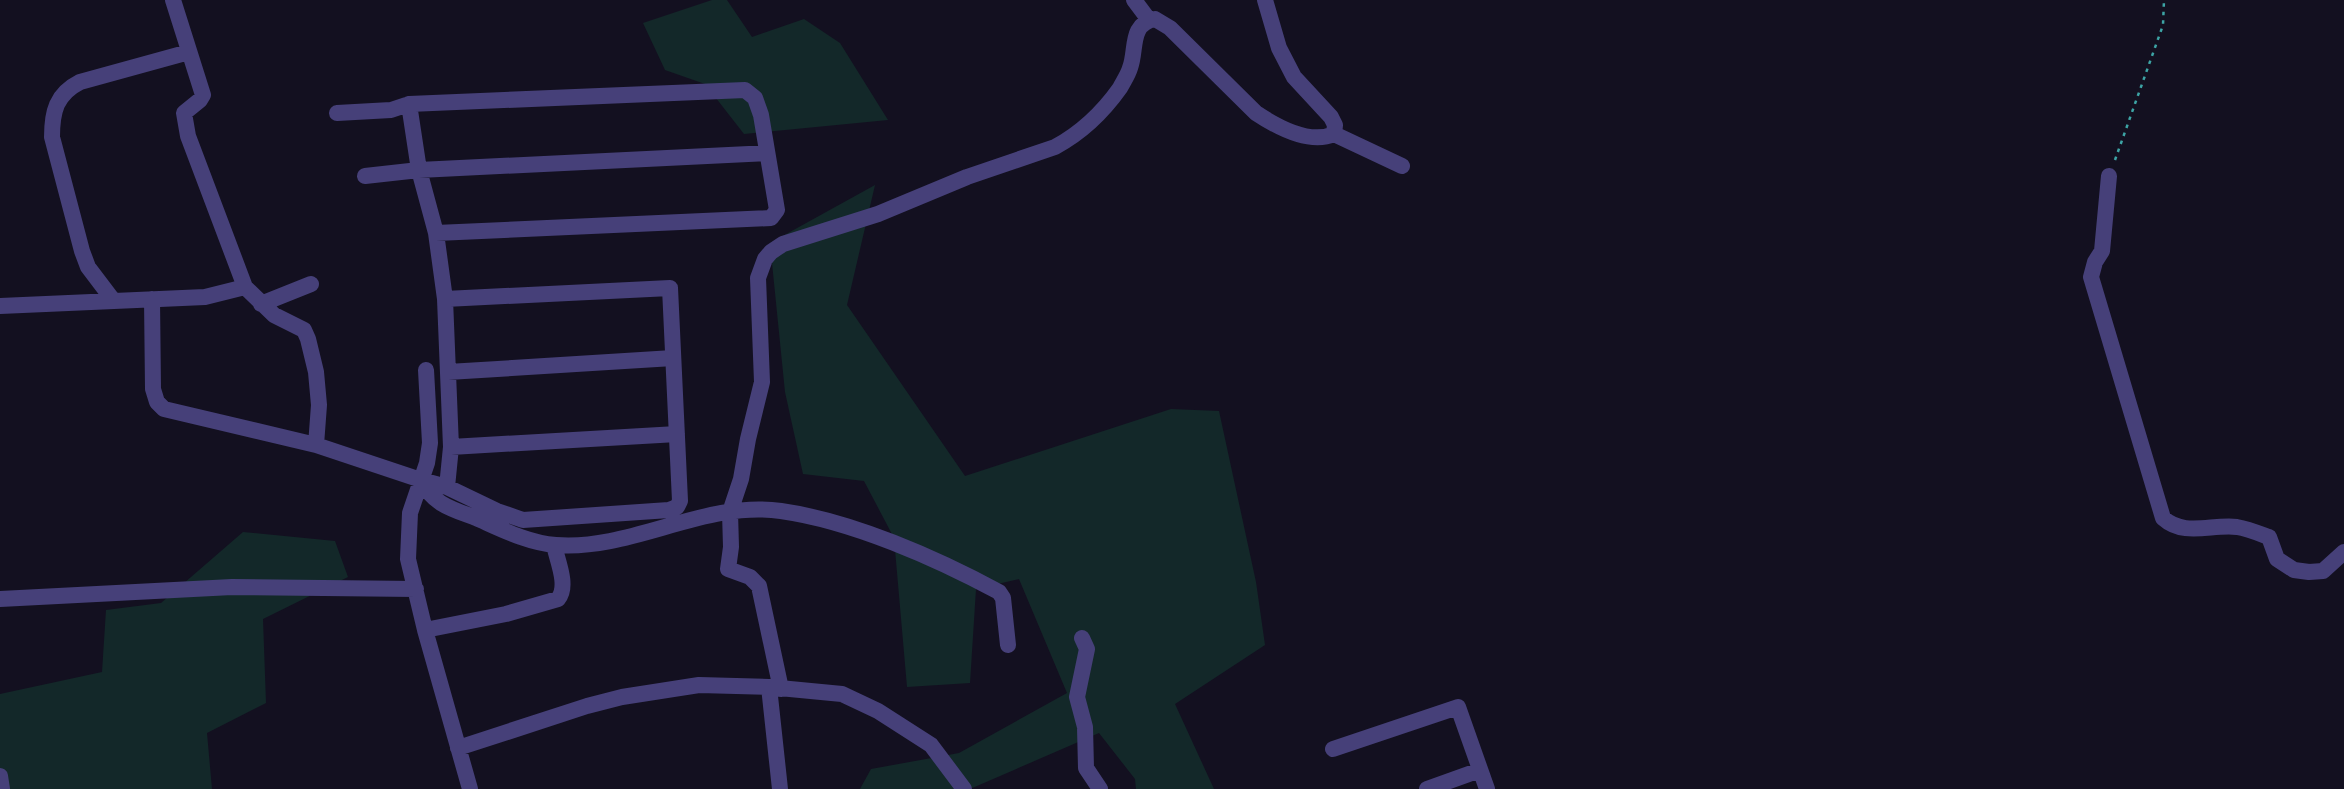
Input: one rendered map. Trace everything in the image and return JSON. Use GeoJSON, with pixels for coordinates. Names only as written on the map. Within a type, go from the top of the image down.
{"type":"FeatureCollection","features":[{"type":"Feature","properties":{"kind":"street"},"geometry":{"type":"LineString","coordinates":[[173,0],[202,95],[200,100],[184,113],[184,123],[246,287],[274,315],[304,330],[308,339],[316,372],[319,405],[316,445]]}},
{"type":"Feature","properties":{"kind":"street"},"geometry":{"type":"LineString","coordinates":[[1134,0],[1149,20]]}},
{"type":"Feature","properties":{"kind":"street"},"geometry":{"type":"LineString","coordinates":[[1270,1],[1279,48],[1294,77],[1331,117],[1335,125],[1334,134]]}},
{"type":"Feature","properties":{"kind":"street"},"geometry":{"type":"LineString","coordinates":[[780,789],[775,688],[758,586],[756,580],[728,569],[731,547],[730,512],[741,479],[762,382],[758,278],[771,252],[783,244],[878,214],[967,177],[1069,140],[1084,128],[1119,88],[1131,68],[1132,46],[1140,27],[1155,19],[1170,28],[1256,113],[1300,135],[1324,138],[1334,134],[1402,166]]}},
{"type":"Feature","properties":{"kind":"street"},"geometry":{"type":"LineString","coordinates":[[113,300],[88,267],[82,251],[52,138],[55,105],[66,90],[80,82],[189,52]]}},
{"type":"Feature","properties":{"kind":"street"},"geometry":{"type":"LineString","coordinates":[[337,113],[391,110],[409,104],[745,90],[755,98],[761,116],[777,210],[771,218],[436,233]]}},
{"type":"Feature","properties":{"kind":"street"},"geometry":{"type":"LineString","coordinates":[[409,104],[419,170],[436,233],[445,299],[451,447],[447,487]]}},
{"type":"Feature","properties":{"kind":"street"},"geometry":{"type":"LineString","coordinates":[[365,176],[419,170],[767,153]]}},
{"type":"Feature","properties":{"kind":"street"},"geometry":{"type":"LineString","coordinates":[[2109,176],[2102,251],[2095,262],[2091,277],[2163,518],[2173,527],[2236,527],[2269,537],[2277,559],[2294,570],[2323,571],[2344,552]]}},
{"type":"Feature","properties":{"kind":"street"},"geometry":{"type":"LineString","coordinates":[[261,304],[311,284]]}},
{"type":"Feature","properties":{"kind":"street"},"geometry":{"type":"LineString","coordinates":[[0,306],[205,298],[246,287]]}},
{"type":"Feature","properties":{"kind":"street"},"geometry":{"type":"LineString","coordinates":[[152,299],[153,389],[164,409],[316,445],[447,487],[497,511],[523,520],[669,510],[677,507],[680,500],[670,288],[445,299]]}},
{"type":"Feature","properties":{"kind":"street"},"geometry":{"type":"LineString","coordinates":[[448,372],[673,358]]}},
{"type":"Feature","properties":{"kind":"street"},"geometry":{"type":"LineString","coordinates":[[426,370],[430,443],[408,527],[408,559],[470,789]]}},
{"type":"Feature","properties":{"kind":"street"},"geometry":{"type":"LineString","coordinates":[[451,447],[677,434]]}},
{"type":"Feature","properties":{"kind":"street"},"geometry":{"type":"LineString","coordinates":[[421,480],[433,499],[458,512],[528,540],[554,545],[608,541],[730,512],[781,511],[855,529],[918,554],[999,592],[1003,598],[1008,645]]}},
{"type":"Feature","properties":{"kind":"street"},"geometry":{"type":"LineString","coordinates":[[425,630],[506,614],[558,598],[562,595],[563,586],[554,545]]}},
{"type":"Feature","properties":{"kind":"street"},"geometry":{"type":"LineString","coordinates":[[0,599],[232,587],[416,589]]}},
{"type":"Feature","properties":{"kind":"street"},"geometry":{"type":"LineString","coordinates":[[1082,638],[1087,649],[1077,697],[1085,727],[1086,768],[1100,789]]}},
{"type":"Feature","properties":{"kind":"street"},"geometry":{"type":"LineString","coordinates":[[458,748],[622,696],[699,685],[775,688],[842,694],[878,711],[931,745],[964,789]]}},
{"type":"Feature","properties":{"kind":"street"},"geometry":{"type":"LineString","coordinates":[[1333,750],[1458,707],[1487,789]]}},
{"type":"Feature","properties":{"kind":"street"},"geometry":{"type":"LineString","coordinates":[[1427,789],[1480,770]]}},
{"type":"Feature","properties":{"kind":"street"},"geometry":{"type":"LineString","coordinates":[[0,776],[2,789]]}},
{"type":"Feature","properties":{"kind":"path"},"geometry":{"type":"LineString","coordinates":[[2109,176],[2163,25],[2164,0]]}},
{"type":"Feature","properties":{"kind":"green space"},"geometry":{"type":"Polygon","coordinates":[[[712,0],[727,0],[752,37],[804,19],[840,43],[888,120],[744,134],[705,84],[665,70],[643,23],[712,0]]]}},
{"type":"Feature","properties":{"kind":"green space"},"geometry":{"type":"Polygon","coordinates":[[[875,185],[847,305],[965,476],[1171,409],[1219,411],[1256,582],[1265,645],[1175,704],[1214,789],[1136,789],[1135,779],[1099,733],[970,789],[860,789],[871,769],[959,753],[1067,693],[1019,579],[976,589],[970,683],[907,687],[894,538],[864,481],[803,474],[785,392],[770,243],[875,185]]]}},
{"type":"Feature","properties":{"kind":"green space"},"geometry":{"type":"Polygon","coordinates":[[[243,532],[335,541],[348,577],[263,619],[266,703],[207,733],[212,789],[0,789],[0,694],[102,672],[106,610],[161,603],[243,532]]]}}]}
